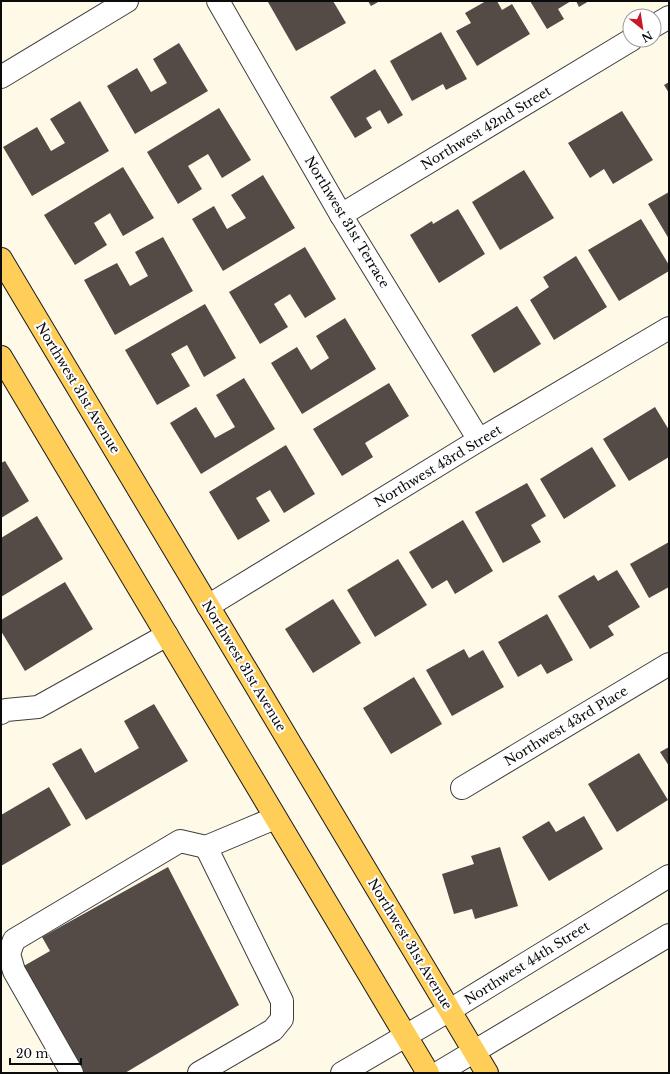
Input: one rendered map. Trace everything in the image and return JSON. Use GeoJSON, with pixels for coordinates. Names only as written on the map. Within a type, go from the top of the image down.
{"type":"FeatureCollection","features":[{"type":"Feature","properties":{"kind":"main road","name":"Northwest 31st Avenue"},"geometry":{"type":"LineString","coordinates":[[1,259],[487,1073]]}},
{"type":"Feature","properties":{"kind":"main road"},"geometry":{"type":"LineString","coordinates":[[1,357],[428,1073]]}},
{"type":"Feature","properties":{"kind":"street"},"geometry":{"type":"LineString","coordinates":[[1,77],[127,1]]}},
{"type":"Feature","properties":{"kind":"street","name":"Northwest 31st Terrace"},"geometry":{"type":"LineString","coordinates":[[218,1],[341,215],[479,440]]}},
{"type":"Feature","properties":{"kind":"street","name":"Northwest 42nd Street"},"geometry":{"type":"LineString","coordinates":[[341,215],[622,45]]}},
{"type":"Feature","properties":{"kind":"street","name":"Northwest 43rd Street"},"geometry":{"type":"LineString","coordinates":[[208,606],[479,440],[669,328]]}},
{"type":"Feature","properties":{"kind":"street"},"geometry":{"type":"LineString","coordinates":[[3,710],[38,707],[167,635]]}},
{"type":"Feature","properties":{"kind":"street","name":"Northwest 43rd Place"},"geometry":{"type":"LineString","coordinates":[[462,788],[669,664]]}},
{"type":"Feature","properties":{"kind":"street"},"geometry":{"type":"LineString","coordinates":[[72,1073],[14,971],[9,954],[14,940],[180,841],[206,848],[275,818]]}},
{"type":"Feature","properties":{"kind":"street"},"geometry":{"type":"LineString","coordinates":[[199,1073],[273,1030],[282,1019],[282,1001],[206,848]]}},
{"type":"Feature","properties":{"kind":"street","name":"Northwest 44th Street"},"geometry":{"type":"LineString","coordinates":[[342,1073],[450,1010],[669,876]]}},
{"type":"Feature","properties":{"kind":"street"},"geometry":{"type":"LineString","coordinates":[[438,1073],[669,935]]}},
{"type":"Feature","properties":{"kind":"building"},"geometry":{"type":"Polygon","coordinates":[[[333,1],[346,23],[296,51],[268,2],[333,1]]]}},
{"type":"Feature","properties":{"kind":"building"},"geometry":{"type":"Polygon","coordinates":[[[368,1],[380,1],[371,6],[368,1]]]}},
{"type":"Feature","properties":{"kind":"building"},"geometry":{"type":"Polygon","coordinates":[[[486,1],[497,1],[502,10],[512,4],[530,34],[477,66],[456,31],[471,23],[465,13],[486,1]]]}},
{"type":"Feature","properties":{"kind":"building"},"geometry":{"type":"Polygon","coordinates":[[[530,1],[571,1],[558,9],[564,19],[547,29],[530,1]]]}},
{"type":"Feature","properties":{"kind":"building"},"geometry":{"type":"Polygon","coordinates":[[[576,1],[589,1],[579,7],[576,1]]]}},
{"type":"Feature","properties":{"kind":"building"},"geometry":{"type":"Polygon","coordinates":[[[441,32],[467,79],[446,90],[443,84],[412,101],[390,61],[441,32]]]}},
{"type":"Feature","properties":{"kind":"building"},"geometry":{"type":"Polygon","coordinates":[[[179,43],[208,91],[135,134],[107,86],[137,68],[151,92],[167,83],[153,59],[179,43]]]}},
{"type":"Feature","properties":{"kind":"building"},"geometry":{"type":"Polygon","coordinates":[[[375,69],[403,115],[388,124],[380,110],[366,118],[372,128],[355,138],[330,97],[375,69]]]}},
{"type":"Feature","properties":{"kind":"building"},"geometry":{"type":"Polygon","coordinates":[[[669,82],[669,93],[664,85],[669,82]]]}},
{"type":"Feature","properties":{"kind":"building"},"geometry":{"type":"Polygon","coordinates":[[[80,101],[109,151],[32,196],[3,147],[37,127],[51,151],[65,143],[50,119],[80,101]]]}},
{"type":"Feature","properties":{"kind":"building"},"geometry":{"type":"Polygon","coordinates":[[[219,108],[251,160],[222,178],[208,154],[188,166],[202,189],[178,204],[147,152],[219,108]]]}},
{"type":"Feature","properties":{"kind":"building"},"geometry":{"type":"Polygon","coordinates":[[[622,111],[653,160],[613,184],[604,169],[590,178],[568,143],[622,111]]]}},
{"type":"Feature","properties":{"kind":"building"},"geometry":{"type":"Polygon","coordinates":[[[123,167],[154,218],[123,236],[110,213],[94,223],[107,245],[75,265],[44,215],[123,167]]]}},
{"type":"Feature","properties":{"kind":"building"},"geometry":{"type":"Polygon","coordinates":[[[524,170],[554,218],[500,250],[472,202],[524,170]]]}},
{"type":"Feature","properties":{"kind":"building"},"geometry":{"type":"Polygon","coordinates":[[[263,175],[295,228],[223,271],[192,219],[214,206],[227,229],[246,218],[231,195],[263,175]]]}},
{"type":"Feature","properties":{"kind":"building"},"geometry":{"type":"Polygon","coordinates":[[[669,192],[669,239],[648,204],[669,192]]]}},
{"type":"Feature","properties":{"kind":"building"},"geometry":{"type":"Polygon","coordinates":[[[458,209],[485,254],[439,283],[410,235],[432,221],[433,224],[458,209]]]}},
{"type":"Feature","properties":{"kind":"building"},"geometry":{"type":"Polygon","coordinates":[[[641,219],[669,265],[669,271],[619,301],[588,250],[641,219]]]}},
{"type":"Feature","properties":{"kind":"building"},"geometry":{"type":"Polygon","coordinates":[[[163,237],[193,291],[115,335],[84,280],[117,263],[130,286],[148,276],[135,252],[163,237]]]}},
{"type":"Feature","properties":{"kind":"building"},"geometry":{"type":"Polygon","coordinates":[[[305,247],[336,299],[305,318],[290,294],[274,304],[288,327],[260,344],[229,292],[305,247]]]}},
{"type":"Feature","properties":{"kind":"building"},"geometry":{"type":"Polygon","coordinates":[[[576,256],[607,307],[554,340],[530,300],[549,287],[543,277],[576,256]]]}},
{"type":"Feature","properties":{"kind":"building"},"geometry":{"type":"Polygon","coordinates":[[[205,304],[236,358],[204,377],[187,345],[171,354],[190,386],[157,405],[125,350],[205,304]]]}},
{"type":"Feature","properties":{"kind":"building"},"geometry":{"type":"Polygon","coordinates":[[[517,306],[541,344],[494,373],[471,335],[517,306]]]}},
{"type":"Feature","properties":{"kind":"building"},"geometry":{"type":"Polygon","coordinates":[[[345,318],[376,369],[302,414],[271,363],[297,347],[311,370],[329,358],[316,336],[345,318]]]}},
{"type":"Feature","properties":{"kind":"building"},"geometry":{"type":"Polygon","coordinates":[[[244,378],[275,429],[201,474],[170,423],[196,407],[215,438],[235,427],[216,395],[244,378]]]}},
{"type":"Feature","properties":{"kind":"building"},"geometry":{"type":"Polygon","coordinates":[[[389,383],[409,416],[365,443],[373,457],[342,476],[313,429],[389,383]]]}},
{"type":"Feature","properties":{"kind":"building"},"geometry":{"type":"Polygon","coordinates":[[[655,407],[669,430],[669,457],[629,481],[603,439],[655,407]]]}},
{"type":"Feature","properties":{"kind":"building"},"geometry":{"type":"Polygon","coordinates":[[[286,445],[315,494],[284,513],[270,490],[256,498],[270,521],[238,540],[209,492],[286,445]]]}},
{"type":"Feature","properties":{"kind":"building"},"geometry":{"type":"Polygon","coordinates":[[[592,447],[616,486],[564,519],[540,479],[592,447]]]}},
{"type":"Feature","properties":{"kind":"building"},"geometry":{"type":"Polygon","coordinates":[[[5,461],[29,501],[1,518],[1,463],[5,461]]]}},
{"type":"Feature","properties":{"kind":"building"},"geometry":{"type":"Polygon","coordinates":[[[527,483],[546,516],[531,525],[541,542],[503,563],[475,512],[527,483]]]}},
{"type":"Feature","properties":{"kind":"building"},"geometry":{"type":"Polygon","coordinates":[[[37,516],[63,559],[1,597],[1,538],[37,516]]]}},
{"type":"Feature","properties":{"kind":"building"},"geometry":{"type":"Polygon","coordinates":[[[463,520],[493,571],[455,594],[447,580],[432,589],[409,552],[463,520]]]}},
{"type":"Feature","properties":{"kind":"building"},"geometry":{"type":"Polygon","coordinates":[[[669,542],[669,587],[649,598],[630,564],[669,542]]]}},
{"type":"Feature","properties":{"kind":"building"},"geometry":{"type":"Polygon","coordinates":[[[398,559],[427,605],[375,637],[347,590],[398,559]]]}},
{"type":"Feature","properties":{"kind":"building"},"geometry":{"type":"Polygon","coordinates":[[[617,570],[640,607],[608,626],[614,635],[590,649],[558,596],[594,575],[598,581],[617,570]]]}},
{"type":"Feature","properties":{"kind":"building"},"geometry":{"type":"Polygon","coordinates":[[[65,582],[93,629],[25,671],[1,631],[1,620],[65,582]]]}},
{"type":"Feature","properties":{"kind":"building"},"geometry":{"type":"Polygon","coordinates":[[[333,599],[361,643],[313,673],[285,629],[333,599]]]}},
{"type":"Feature","properties":{"kind":"building"},"geometry":{"type":"Polygon","coordinates":[[[547,614],[573,660],[547,674],[541,664],[518,677],[498,642],[547,614]]]}},
{"type":"Feature","properties":{"kind":"building"},"geometry":{"type":"Polygon","coordinates":[[[464,649],[469,658],[483,650],[504,687],[452,716],[426,670],[464,649]]]}},
{"type":"Feature","properties":{"kind":"building"},"geometry":{"type":"Polygon","coordinates":[[[414,677],[442,724],[391,754],[363,708],[414,677]]]}},
{"type":"Feature","properties":{"kind":"building"},"geometry":{"type":"Polygon","coordinates":[[[154,704],[188,761],[86,820],[52,764],[81,748],[95,773],[139,748],[124,721],[154,704]]]}},
{"type":"Feature","properties":{"kind":"building"},"geometry":{"type":"Polygon","coordinates":[[[669,747],[669,766],[660,752],[669,747]]]}},
{"type":"Feature","properties":{"kind":"building"},"geometry":{"type":"Polygon","coordinates":[[[639,753],[668,800],[617,832],[588,784],[639,753]]]}},
{"type":"Feature","properties":{"kind":"building"},"geometry":{"type":"Polygon","coordinates":[[[49,787],[71,825],[1,866],[1,815],[49,787]]]}},
{"type":"Feature","properties":{"kind":"building"},"geometry":{"type":"Polygon","coordinates":[[[584,816],[603,849],[549,881],[522,837],[549,821],[556,832],[584,816]]]}},
{"type":"Feature","properties":{"kind":"building"},"geometry":{"type":"Polygon","coordinates":[[[500,847],[518,906],[475,919],[472,909],[454,914],[442,874],[474,864],[471,856],[500,847]]]}},
{"type":"Feature","properties":{"kind":"building"},"geometry":{"type":"Polygon","coordinates":[[[168,867],[239,1005],[125,1073],[83,1073],[22,967],[50,951],[42,937],[168,867]]]}}]}
